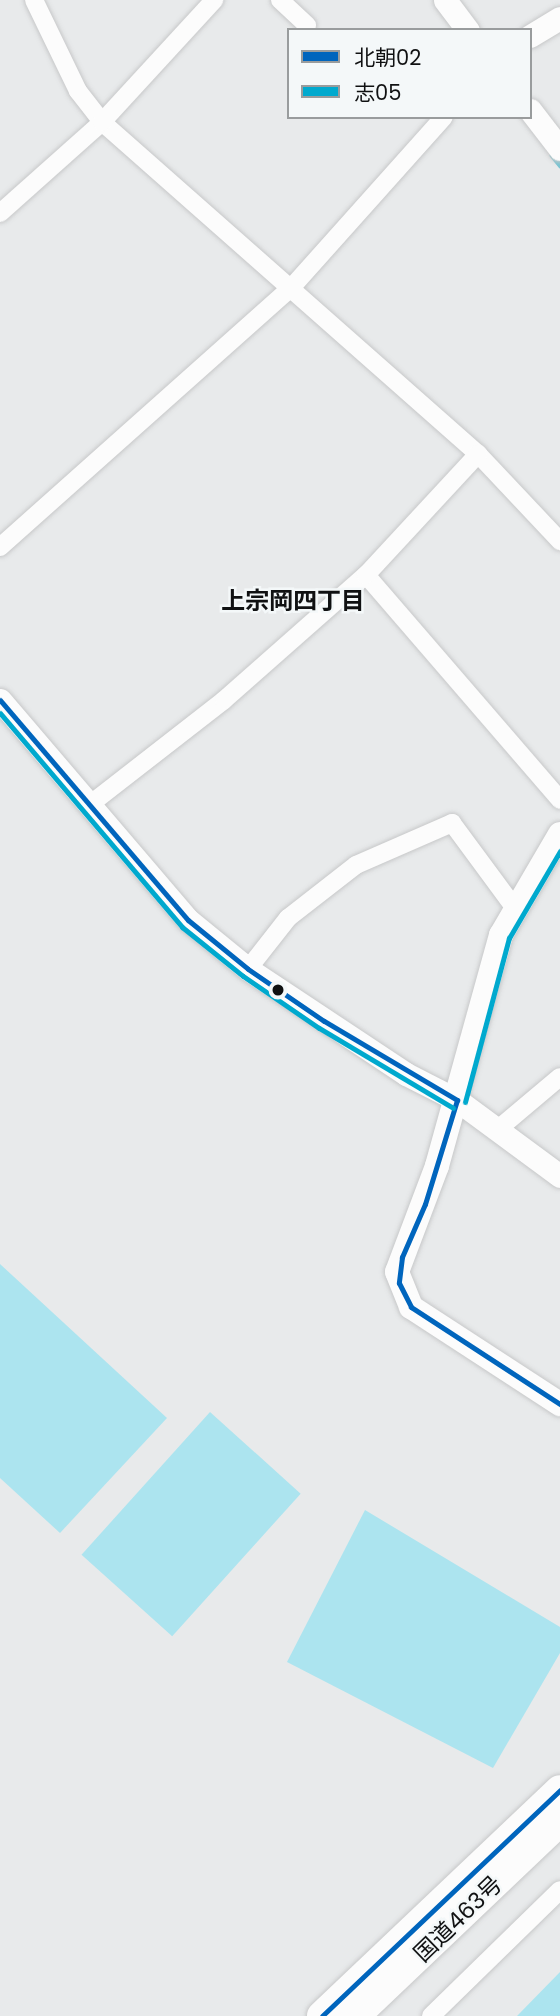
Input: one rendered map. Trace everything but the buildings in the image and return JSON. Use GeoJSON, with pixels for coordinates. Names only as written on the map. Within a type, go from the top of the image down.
{"type":"FeatureCollection","features":[{"type":"Feature","properties":{"kind":"highway","name":"国道463号"},"geometry":{"type":"LineString","coordinates":[[363,1998],[560,1790]]}},
{"type":"Feature","properties":{"kind":"highway","name":"国道463号"},"geometry":{"type":"LineString","coordinates":[[322,2016],[363,1998],[560,1821]]}},
{"type":"Feature","properties":{"kind":"main road"},"geometry":{"type":"LineString","coordinates":[[560,834],[514,907],[489,970],[457,1100],[425,1204],[402,1256],[398,1283],[411,1307],[560,1404]]}},
{"type":"Feature","properties":{"kind":"street"},"geometry":{"type":"LineString","coordinates":[[0,213],[102,122],[214,0]]}},
{"type":"Feature","properties":{"kind":"street"},"geometry":{"type":"LineString","coordinates":[[281,0],[307,25]]}},
{"type":"Feature","properties":{"kind":"street"},"geometry":{"type":"LineString","coordinates":[[445,0],[466,28]]}},
{"type":"Feature","properties":{"kind":"street"},"geometry":{"type":"LineString","coordinates":[[39,2],[78,91],[102,122],[478,454],[560,541]]}},
{"type":"Feature","properties":{"kind":"street"},"geometry":{"type":"LineString","coordinates":[[532,35],[560,18]]}},
{"type":"Feature","properties":{"kind":"street"},"geometry":{"type":"LineString","coordinates":[[532,113],[560,149]]}},
{"type":"Feature","properties":{"kind":"street"},"geometry":{"type":"LineString","coordinates":[[0,547],[291,288],[442,119]]}},
{"type":"Feature","properties":{"kind":"street"},"geometry":{"type":"LineString","coordinates":[[88,806],[224,700],[366,575],[478,454]]}},
{"type":"Feature","properties":{"kind":"street"},"geometry":{"type":"LineString","coordinates":[[366,575],[560,800]]}},
{"type":"Feature","properties":{"kind":"street"},"geometry":{"type":"LineString","coordinates":[[0,700],[188,920],[248,969],[406,1074],[457,1100],[560,1175]]}},
{"type":"Feature","properties":{"kind":"street"},"geometry":{"type":"LineString","coordinates":[[248,969],[288,918],[356,865],[452,823],[514,907]]}},
{"type":"Feature","properties":{"kind":"street"},"geometry":{"type":"LineString","coordinates":[[496,1130],[560,1077]]}},
{"type":"Feature","properties":{"kind":"street"},"geometry":{"type":"LineString","coordinates":[[431,2016],[560,1890]]}},
{"type":"Feature","properties":{"kind":"shaded area"},"geometry":{"type":"Polygon","coordinates":[[[0,1264],[167,1418],[60,1533],[0,1478],[0,1264]]]}},
{"type":"Feature","properties":{"kind":"shaded area"},"geometry":{"type":"Polygon","coordinates":[[[210,1412],[301,1494],[172,1636],[82,1555],[210,1412]]]}},
{"type":"Feature","properties":{"kind":"shaded area"},"geometry":{"type":"Polygon","coordinates":[[[365,1510],[560,1627],[560,1653],[493,1768],[287,1662],[365,1510]]]}},
{"type":"Feature","properties":{"kind":"shaded area"},"geometry":{"type":"Polygon","coordinates":[[[560,1972],[560,2016],[517,2016],[560,1972]]]}},
{"type":"Feature","properties":{"kind":"waterway"},"geometry":{"type":"LineString","coordinates":[[552,155],[560,165]]}},
{"type":"Feature","properties":{"kind":"transit line","name":"北朝02"},"geometry":{"type":"LineString","coordinates":[[0,700],[188,920],[248,969],[324,1021],[457,1100]]}},
{"type":"Feature","properties":{"kind":"transit line","name":"志05"},"geometry":{"type":"LineString","coordinates":[[0,713],[182,927],[243,976],[319,1028],[453,1108]]}},
{"type":"Feature","properties":{"kind":"transit line","name":"志05"},"geometry":{"type":"LineString","coordinates":[[465,1102],[509,938],[560,851]]}},
{"type":"Feature","properties":{"kind":"transit line","name":"北朝02"},"geometry":{"type":"LineString","coordinates":[[457,1100],[425,1204],[402,1257],[399,1283],[411,1307],[560,1404]]}},
{"type":"Feature","properties":{"kind":"transit line","name":"北朝02"},"geometry":{"type":"LineString","coordinates":[[322,2016],[560,1790]]}},
{"type":"Feature","properties":{"kind":"district","name":"上宗岡四丁目"},"geometry":{"type":"Point","coordinates":[293,601]}}]}
